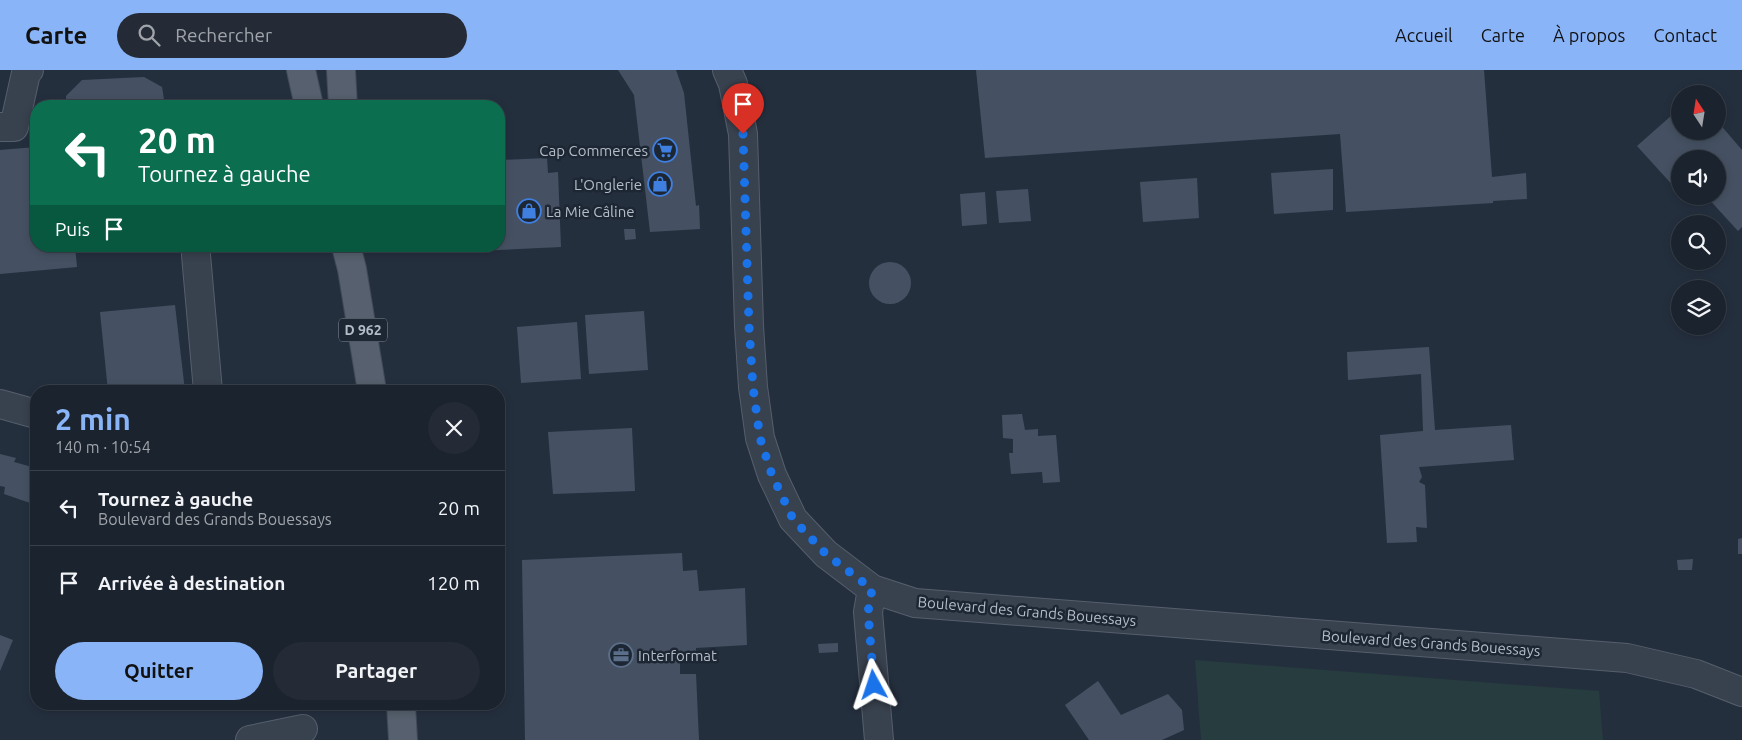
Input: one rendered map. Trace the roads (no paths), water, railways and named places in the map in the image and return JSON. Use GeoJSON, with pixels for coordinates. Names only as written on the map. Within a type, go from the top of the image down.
{"type":"FeatureCollection","features":[{"type":"Feature","properties":{"kind":"main road"},"geometry":{"type":"LineString","coordinates":[[301,70],[308,100]]}},
{"type":"Feature","properties":{"kind":"main road"},"geometry":{"type":"LineString","coordinates":[[341,70],[343,100]]}},
{"type":"Feature","properties":{"kind":"main road","name":"D 962"},"geometry":{"type":"LineString","coordinates":[[349,254],[371,385]]}},
{"type":"Feature","properties":{"kind":"main road"},"geometry":{"type":"LineString","coordinates":[[401,710],[403,740]]}},
{"type":"Feature","properties":{"kind":"street"},"geometry":{"type":"LineString","coordinates":[[0,127],[14,126],[26,73],[29,70]]}},
{"type":"Feature","properties":{"kind":"street","name":"Boulevard des Grands Bouessays"},"geometry":{"type":"LineString","coordinates":[[726,70],[733,84],[743,134],[749,326],[753,387],[760,438],[772,475],[793,519],[826,554],[872,589],[915,603],[1627,658],[1696,674],[1742,692]]}},
{"type":"Feature","properties":{"kind":"street"},"geometry":{"type":"LineString","coordinates":[[196,255],[207,385]]}},
{"type":"Feature","properties":{"kind":"street"},"geometry":{"type":"LineString","coordinates":[[0,404],[30,412]]}},
{"type":"Feature","properties":{"kind":"street"},"geometry":{"type":"LineString","coordinates":[[872,589],[868,612],[879,740]]}},
{"type":"Feature","properties":{"kind":"street"},"geometry":{"type":"LineString","coordinates":[[250,740],[303,729]]}},
{"type":"Feature","properties":{"kind":"place","name":"Cap Commerces"},"geometry":{"type":"Point","coordinates":[665,150]}},
{"type":"Feature","properties":{"kind":"place","name":"L'Onglerie"},"geometry":{"type":"Point","coordinates":[660,184]}},
{"type":"Feature","properties":{"kind":"place","name":"La Mie Câline"},"geometry":{"type":"Point","coordinates":[529,211]}},
{"type":"Feature","properties":{"kind":"place","name":"Interformat"},"geometry":{"type":"Point","coordinates":[621,655]}}]}
